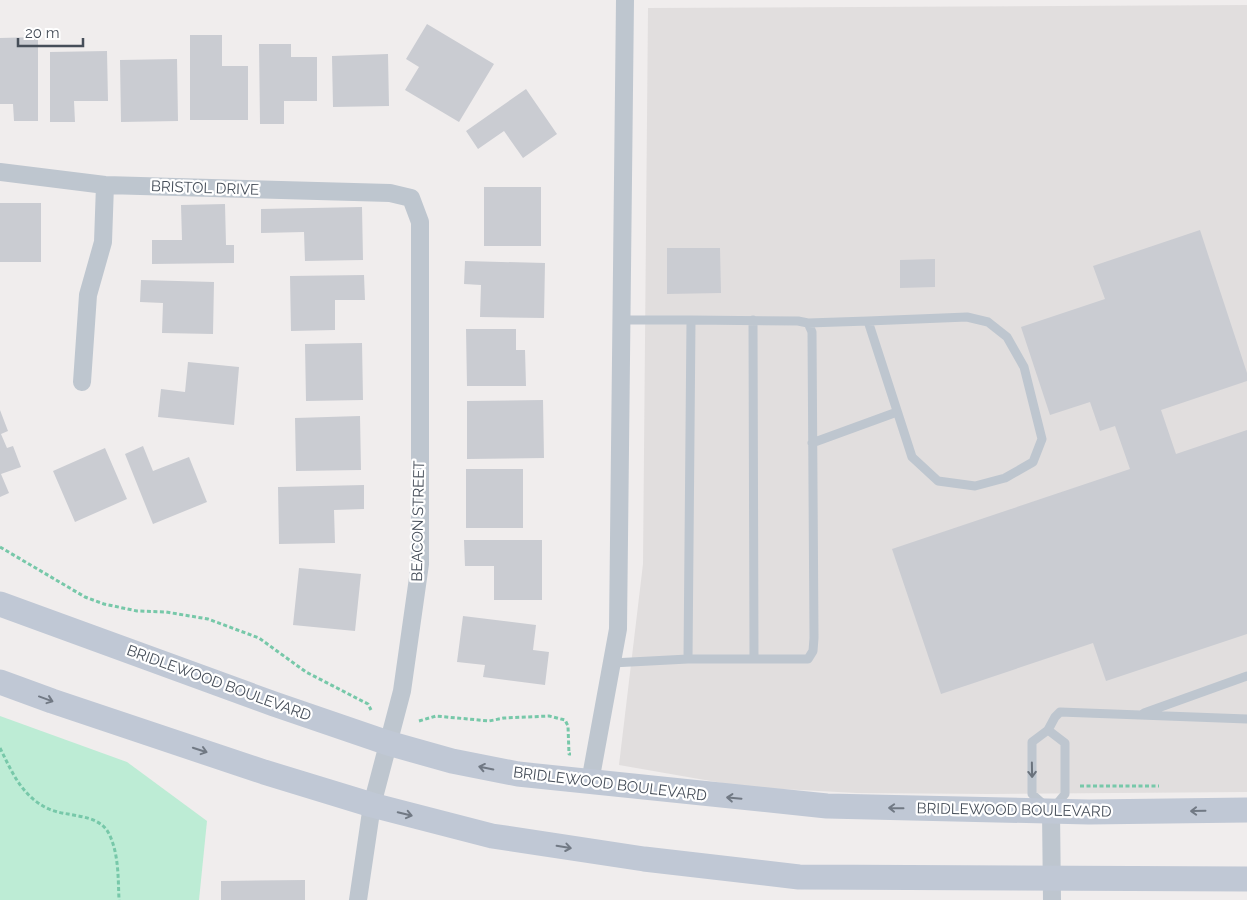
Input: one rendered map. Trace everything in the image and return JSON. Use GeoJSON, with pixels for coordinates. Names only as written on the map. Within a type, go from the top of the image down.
{"type":"FeatureCollection","features":[{"type":"Feature","properties":{"kind":"main road","name":"BRIDLEWOOD BOULEVARD"},"geometry":{"type":"LineString","coordinates":[[0,604],[388,743],[452,760],[518,774],[827,806],[1050,811],[1247,810]]}},
{"type":"Feature","properties":{"kind":"main road"},"geometry":{"type":"LineString","coordinates":[[0,682],[264,772],[372,805],[492,836],[644,860],[789,876],[1051,889],[1247,879]]}},
{"type":"Feature","properties":{"kind":"street"},"geometry":{"type":"LineString","coordinates":[[590,782],[618,629],[625,0]]}},
{"type":"Feature","properties":{"kind":"street","name":"BRISTOL DRIVE"},"geometry":{"type":"LineString","coordinates":[[0,172],[105,185],[390,193],[411,198]]}},
{"type":"Feature","properties":{"kind":"street"},"geometry":{"type":"LineString","coordinates":[[82,382],[88,295],[103,242],[105,185]]}},
{"type":"Feature","properties":{"kind":"street","name":"BEACON STREET"},"geometry":{"type":"LineString","coordinates":[[358,900],[372,805],[402,691],[420,564],[420,222],[411,198]]}},
{"type":"Feature","properties":{"kind":"street"},"geometry":{"type":"LineString","coordinates":[[1050,811],[1051,889]]}},
{"type":"Feature","properties":{"kind":"lane"},"geometry":{"type":"LineString","coordinates":[[622,320],[753,320],[808,323],[967,317],[988,322],[1007,338],[1024,366],[1042,439],[1033,462],[1005,478],[975,486],[938,481],[912,457],[868,321]]}},
{"type":"Feature","properties":{"kind":"lane"},"geometry":{"type":"LineString","coordinates":[[688,659],[691,320]]}},
{"type":"Feature","properties":{"kind":"lane"},"geometry":{"type":"LineString","coordinates":[[753,320],[754,659]]}},
{"type":"Feature","properties":{"kind":"lane"},"geometry":{"type":"LineString","coordinates":[[612,663],[688,659],[808,659],[813,651],[812,332],[808,323]]}},
{"type":"Feature","properties":{"kind":"lane"},"geometry":{"type":"LineString","coordinates":[[812,443],[897,412]]}},
{"type":"Feature","properties":{"kind":"lane"},"geometry":{"type":"LineString","coordinates":[[1138,715],[1247,676]]}},
{"type":"Feature","properties":{"kind":"lane"},"geometry":{"type":"LineString","coordinates":[[1048,730],[1065,743],[1065,794],[1050,811],[1032,794],[1032,742],[1048,730],[1060,712],[1247,719]]}},
{"type":"Feature","properties":{"kind":"path"},"geometry":{"type":"LineString","coordinates":[[0,547],[85,597],[104,604],[137,611],[166,612],[208,619],[259,638],[306,672],[368,704],[371,710]]}},
{"type":"Feature","properties":{"kind":"path"},"geometry":{"type":"LineString","coordinates":[[419,721],[436,716],[488,721],[504,718],[549,716],[564,720],[568,726],[569,754],[594,758]]}},
{"type":"Feature","properties":{"kind":"path"},"geometry":{"type":"LineString","coordinates":[[0,748],[15,780],[39,803],[49,809],[94,821],[107,831],[118,871],[119,900]]}},
{"type":"Feature","properties":{"kind":"path"},"geometry":{"type":"LineString","coordinates":[[1065,786],[1162,786]]}},
{"type":"Feature","properties":{"kind":"shaded area"},"geometry":{"type":"Polygon","coordinates":[[[1247,5],[1247,792],[857,793],[745,787],[619,765],[643,564],[648,8],[1247,5]]]}},
{"type":"Feature","properties":{"kind":"green space"},"geometry":{"type":"Polygon","coordinates":[[[0,716],[127,762],[207,821],[199,900],[0,900],[0,716]]]}},
{"type":"Feature","properties":{"kind":"building"},"geometry":{"type":"Polygon","coordinates":[[[427,24],[494,64],[459,122],[405,90],[419,67],[406,59],[427,24]]]}},
{"type":"Feature","properties":{"kind":"building"},"geometry":{"type":"Polygon","coordinates":[[[190,35],[222,35],[222,66],[248,66],[248,120],[190,120],[190,35]]]}},
{"type":"Feature","properties":{"kind":"building"},"geometry":{"type":"Polygon","coordinates":[[[38,37],[38,121],[14,121],[13,104],[0,104],[0,38],[38,37]]]}},
{"type":"Feature","properties":{"kind":"building"},"geometry":{"type":"Polygon","coordinates":[[[259,44],[291,44],[291,57],[317,57],[317,101],[284,101],[284,124],[260,124],[259,44]]]}},
{"type":"Feature","properties":{"kind":"building"},"geometry":{"type":"Polygon","coordinates":[[[107,51],[108,101],[74,101],[75,122],[50,122],[50,52],[107,51]]]}},
{"type":"Feature","properties":{"kind":"building"},"geometry":{"type":"Polygon","coordinates":[[[388,54],[389,106],[333,107],[332,56],[388,54]]]}},
{"type":"Feature","properties":{"kind":"building"},"geometry":{"type":"Polygon","coordinates":[[[177,59],[178,121],[121,122],[120,60],[177,59]]]}},
{"type":"Feature","properties":{"kind":"building"},"geometry":{"type":"Polygon","coordinates":[[[526,89],[557,134],[523,158],[504,131],[478,149],[466,131],[526,89]]]}},
{"type":"Feature","properties":{"kind":"building"},"geometry":{"type":"Polygon","coordinates":[[[484,187],[541,187],[541,246],[484,246],[484,187]]]}},
{"type":"Feature","properties":{"kind":"building"},"geometry":{"type":"Polygon","coordinates":[[[0,203],[41,203],[41,262],[0,262],[0,203]]]}},
{"type":"Feature","properties":{"kind":"building"},"geometry":{"type":"Polygon","coordinates":[[[225,204],[226,245],[234,245],[234,263],[152,264],[152,240],[182,240],[181,205],[225,204]]]}},
{"type":"Feature","properties":{"kind":"building"},"geometry":{"type":"Polygon","coordinates":[[[362,207],[363,260],[305,261],[304,232],[261,233],[261,209],[362,207]]]}},
{"type":"Feature","properties":{"kind":"building"},"geometry":{"type":"Polygon","coordinates":[[[1200,230],[1247,373],[1247,381],[1161,410],[1176,454],[1247,430],[1247,634],[1106,681],[1093,643],[941,694],[892,549],[1130,469],[1115,426],[1100,431],[1090,402],[1050,415],[1021,327],[1105,299],[1093,266],[1200,230]]]}},
{"type":"Feature","properties":{"kind":"building"},"geometry":{"type":"Polygon","coordinates":[[[667,248],[720,248],[721,293],[667,294],[667,248]]]}},
{"type":"Feature","properties":{"kind":"building"},"geometry":{"type":"Polygon","coordinates":[[[935,259],[935,287],[900,288],[900,260],[935,259]]]}},
{"type":"Feature","properties":{"kind":"building"},"geometry":{"type":"Polygon","coordinates":[[[465,261],[545,263],[544,318],[480,317],[481,285],[464,284],[465,261]]]}},
{"type":"Feature","properties":{"kind":"building"},"geometry":{"type":"Polygon","coordinates":[[[364,275],[365,300],[335,300],[335,330],[291,331],[290,276],[364,275]]]}},
{"type":"Feature","properties":{"kind":"building"},"geometry":{"type":"Polygon","coordinates":[[[141,280],[214,282],[213,334],[162,333],[163,303],[140,302],[141,280]]]}},
{"type":"Feature","properties":{"kind":"building"},"geometry":{"type":"Polygon","coordinates":[[[466,329],[516,329],[516,350],[525,350],[526,386],[467,386],[466,329]]]}},
{"type":"Feature","properties":{"kind":"building"},"geometry":{"type":"Polygon","coordinates":[[[362,343],[363,400],[306,401],[305,344],[362,343]]]}},
{"type":"Feature","properties":{"kind":"building"},"geometry":{"type":"Polygon","coordinates":[[[188,362],[239,367],[234,425],[158,417],[161,389],[185,392],[188,362]]]}},
{"type":"Feature","properties":{"kind":"building"},"geometry":{"type":"Polygon","coordinates":[[[543,400],[544,458],[467,459],[467,401],[543,400]]]}},
{"type":"Feature","properties":{"kind":"building"},"geometry":{"type":"Polygon","coordinates":[[[0,410],[8,431],[1,434],[7,448],[13,446],[21,467],[1,474],[9,493],[0,497],[0,410]]]}},
{"type":"Feature","properties":{"kind":"building"},"geometry":{"type":"Polygon","coordinates":[[[360,416],[361,470],[296,471],[295,418],[360,416]]]}},
{"type":"Feature","properties":{"kind":"building"},"geometry":{"type":"Polygon","coordinates":[[[143,446],[153,471],[189,457],[207,502],[153,524],[125,454],[143,446]]]}},
{"type":"Feature","properties":{"kind":"building"},"geometry":{"type":"Polygon","coordinates":[[[105,448],[127,499],[75,522],[53,471],[105,448]]]}},
{"type":"Feature","properties":{"kind":"building"},"geometry":{"type":"Polygon","coordinates":[[[466,469],[523,469],[523,528],[466,528],[466,469]]]}},
{"type":"Feature","properties":{"kind":"building"},"geometry":{"type":"Polygon","coordinates":[[[364,485],[364,509],[334,510],[335,543],[279,544],[278,487],[364,485]]]}},
{"type":"Feature","properties":{"kind":"building"},"geometry":{"type":"Polygon","coordinates":[[[464,540],[542,540],[542,600],[494,600],[494,566],[465,566],[464,540]]]}},
{"type":"Feature","properties":{"kind":"building"},"geometry":{"type":"Polygon","coordinates":[[[299,568],[361,574],[355,631],[293,625],[299,568]]]}},
{"type":"Feature","properties":{"kind":"building"},"geometry":{"type":"Polygon","coordinates":[[[463,616],[536,625],[533,650],[549,652],[545,685],[483,677],[485,665],[457,662],[463,616]]]}},
{"type":"Feature","properties":{"kind":"building"},"geometry":{"type":"Polygon","coordinates":[[[305,880],[305,900],[221,900],[221,881],[305,880]]]}}]}
